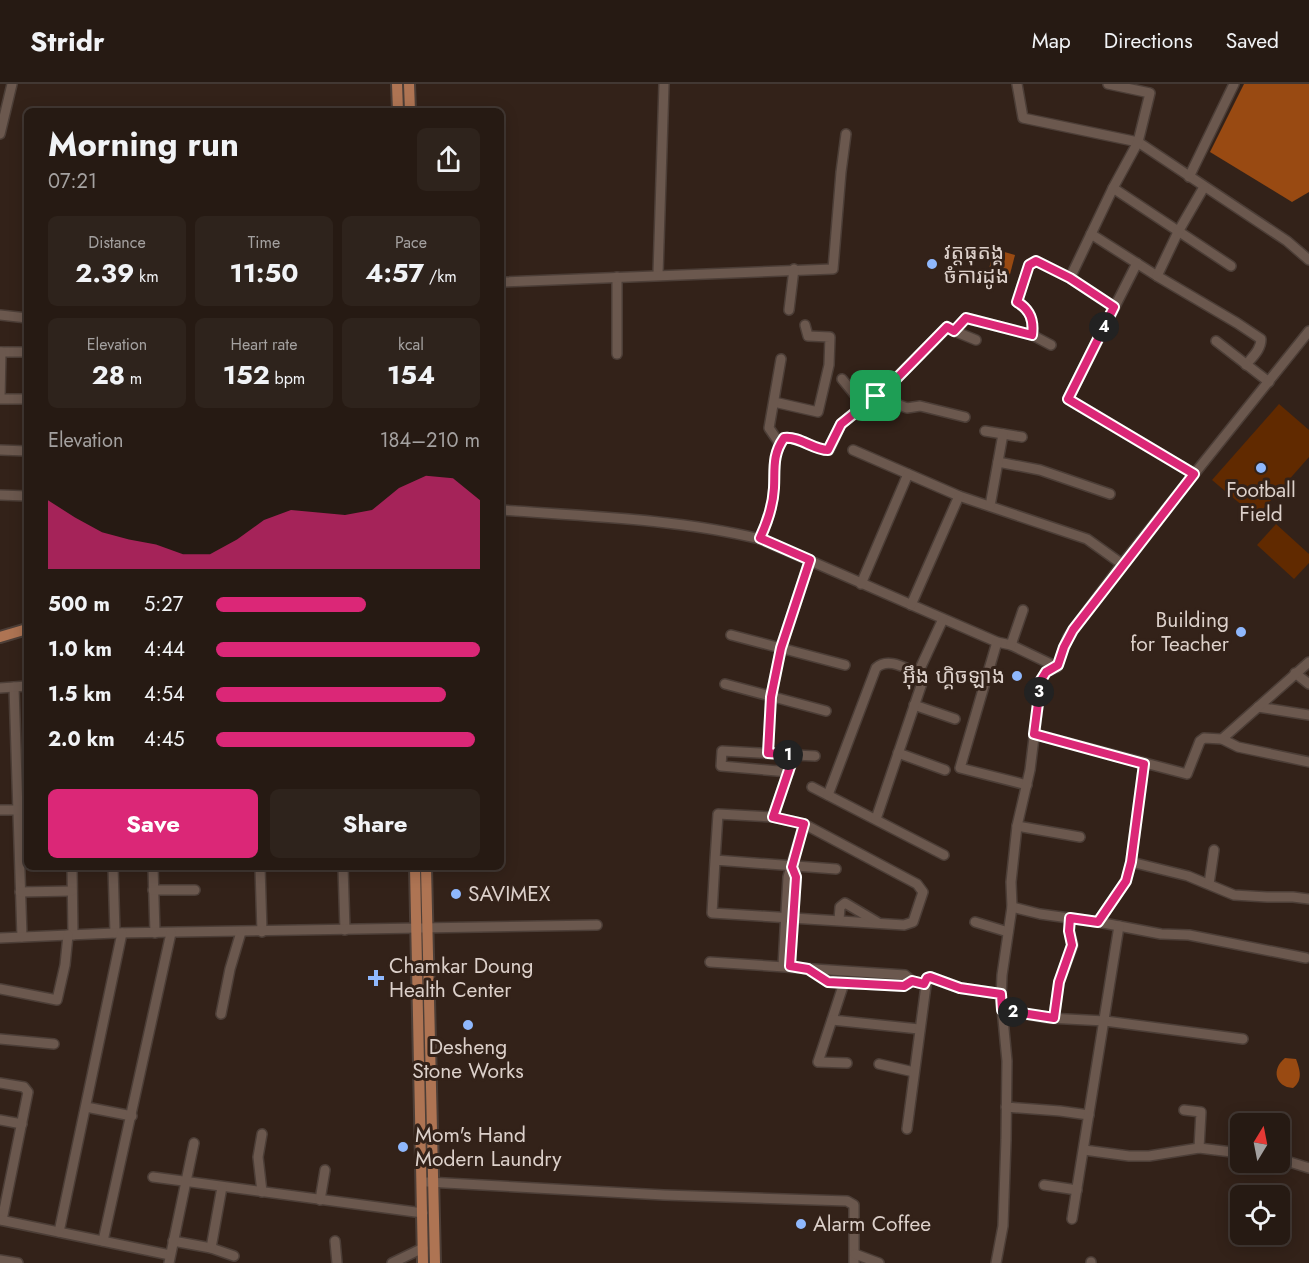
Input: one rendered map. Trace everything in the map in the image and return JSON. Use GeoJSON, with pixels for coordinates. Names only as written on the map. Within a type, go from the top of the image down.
{"type":"FeatureCollection","features":[{"type":"Feature","properties":{"kind":"main road"},"geometry":{"type":"LineString","coordinates":[[397,84],[398,108]]}},
{"type":"Feature","properties":{"kind":"main road"},"geometry":{"type":"LineString","coordinates":[[409,84],[410,108]]}},
{"type":"Feature","properties":{"kind":"main road"},"geometry":{"type":"LineString","coordinates":[[0,637],[24,630]]}},
{"type":"Feature","properties":{"kind":"main road"},"geometry":{"type":"LineString","coordinates":[[415,870],[428,1182],[435,1263]]}},
{"type":"Feature","properties":{"kind":"main road"},"geometry":{"type":"LineString","coordinates":[[423,1263],[423,1213],[428,1182],[426,870]]}},
{"type":"Feature","properties":{"kind":"street"},"geometry":{"type":"LineString","coordinates":[[1,129],[12,84]]}},
{"type":"Feature","properties":{"kind":"street"},"geometry":{"type":"LineString","coordinates":[[658,274],[664,84]]}},
{"type":"Feature","properties":{"kind":"street"},"geometry":{"type":"LineString","coordinates":[[1017,84],[1023,118],[1138,142],[1287,241],[1309,260]]}},
{"type":"Feature","properties":{"kind":"street"},"geometry":{"type":"LineString","coordinates":[[1070,278],[1138,142],[1150,93],[1108,84]]}},
{"type":"Feature","properties":{"kind":"street"},"geometry":{"type":"LineString","coordinates":[[1189,177],[1231,85]]}},
{"type":"Feature","properties":{"kind":"street"},"geometry":{"type":"LineString","coordinates":[[504,282],[658,274],[833,269],[846,134]]}},
{"type":"Feature","properties":{"kind":"street"},"geometry":{"type":"LineString","coordinates":[[1156,276],[1204,187]]}},
{"type":"Feature","properties":{"kind":"street"},"geometry":{"type":"LineString","coordinates":[[1113,188],[1231,266]]}},
{"type":"Feature","properties":{"kind":"street"},"geometry":{"type":"LineString","coordinates":[[1091,234],[1261,339],[1257,351],[1246,365]]}},
{"type":"Feature","properties":{"kind":"street"},"geometry":{"type":"LineString","coordinates":[[1032,335],[1031,316],[1017,302],[1029,265],[1036,261],[1070,278],[1114,307]]}},
{"type":"Feature","properties":{"kind":"street"},"geometry":{"type":"LineString","coordinates":[[1137,263],[1068,399],[1194,474]]}},
{"type":"Feature","properties":{"kind":"street"},"geometry":{"type":"LineString","coordinates":[[789,310],[794,269]]}},
{"type":"Feature","properties":{"kind":"street"},"geometry":{"type":"LineString","coordinates":[[617,277],[617,354]]}},
{"type":"Feature","properties":{"kind":"street"},"geometry":{"type":"LineString","coordinates":[[0,315],[24,318]]}},
{"type":"Feature","properties":{"kind":"street"},"geometry":{"type":"LineString","coordinates":[[954,331],[966,318],[1032,335],[1052,345]]}},
{"type":"Feature","properties":{"kind":"street"},"geometry":{"type":"LineString","coordinates":[[774,402],[818,412],[829,366],[830,337],[808,336],[805,325]]}},
{"type":"Feature","properties":{"kind":"street"},"geometry":{"type":"LineString","coordinates":[[760,538],[772,506],[773,462],[780,444],[788,437],[828,450],[841,424],[893,382],[947,327],[976,340]]}},
{"type":"Feature","properties":{"kind":"street"},"geometry":{"type":"LineString","coordinates":[[996,1263],[1003,1226],[1006,1107],[1006,1061],[1001,994],[1012,907],[1011,882],[1017,826],[1027,785],[1041,680],[1046,672],[1057,667],[1068,637],[1122,564],[1309,331]]}},
{"type":"Feature","properties":{"kind":"street"},"geometry":{"type":"LineString","coordinates":[[1216,341],[1269,382]]}},
{"type":"Feature","properties":{"kind":"street"},"geometry":{"type":"LineString","coordinates":[[24,352],[0,352],[0,399],[24,399]]}},
{"type":"Feature","properties":{"kind":"street"},"geometry":{"type":"LineString","coordinates":[[780,444],[769,428],[782,359]]}},
{"type":"Feature","properties":{"kind":"street"},"geometry":{"type":"LineString","coordinates":[[842,379],[864,406]]}},
{"type":"Feature","properties":{"kind":"street"},"geometry":{"type":"LineString","coordinates":[[876,396],[907,408],[920,406],[965,417]]}},
{"type":"Feature","properties":{"kind":"street"},"geometry":{"type":"LineString","coordinates":[[985,431],[1023,437]]}},
{"type":"Feature","properties":{"kind":"street"},"geometry":{"type":"LineString","coordinates":[[990,506],[1004,434]]}},
{"type":"Feature","properties":{"kind":"street"},"geometry":{"type":"LineString","coordinates":[[0,450],[24,451]]}},
{"type":"Feature","properties":{"kind":"street"},"geometry":{"type":"LineString","coordinates":[[853,450],[959,496],[1087,539],[1122,564]]}},
{"type":"Feature","properties":{"kind":"street"},"geometry":{"type":"LineString","coordinates":[[998,462],[1040,470],[1110,494]]}},
{"type":"Feature","properties":{"kind":"street"},"geometry":{"type":"LineString","coordinates":[[861,584],[908,474]]}},
{"type":"Feature","properties":{"kind":"street"},"geometry":{"type":"LineString","coordinates":[[0,495],[24,496]]}},
{"type":"Feature","properties":{"kind":"street"},"geometry":{"type":"LineString","coordinates":[[911,605],[959,496]]}},
{"type":"Feature","properties":{"kind":"street"},"geometry":{"type":"LineString","coordinates":[[504,510],[661,523],[760,538],[861,584],[997,642],[1011,645],[1057,667]]}},
{"type":"Feature","properties":{"kind":"street"},"geometry":{"type":"LineString","coordinates":[[768,753],[771,697],[781,648],[810,560]]}},
{"type":"Feature","properties":{"kind":"street"},"geometry":{"type":"LineString","coordinates":[[1011,645],[1023,610]]}},
{"type":"Feature","properties":{"kind":"street"},"geometry":{"type":"LineString","coordinates":[[918,673],[943,619]]}},
{"type":"Feature","properties":{"kind":"street"},"geometry":{"type":"LineString","coordinates":[[730,635],[845,665]]}},
{"type":"Feature","properties":{"kind":"street"},"geometry":{"type":"LineString","coordinates":[[997,642],[960,766],[962,770],[1027,785]]}},
{"type":"Feature","properties":{"kind":"street"},"geometry":{"type":"LineString","coordinates":[[828,795],[876,668],[880,663],[887,662],[918,673],[924,677],[876,819]]}},
{"type":"Feature","properties":{"kind":"street"},"geometry":{"type":"LineString","coordinates":[[1222,738],[1309,662]]}},
{"type":"Feature","properties":{"kind":"street"},"geometry":{"type":"LineString","coordinates":[[1295,673],[1309,684]]}},
{"type":"Feature","properties":{"kind":"street"},"geometry":{"type":"LineString","coordinates":[[725,684],[826,711]]}},
{"type":"Feature","properties":{"kind":"street"},"geometry":{"type":"LineString","coordinates":[[0,688],[24,686]]}},
{"type":"Feature","properties":{"kind":"street"},"geometry":{"type":"LineString","coordinates":[[14,687],[22,810],[20,892],[22,937]]}},
{"type":"Feature","properties":{"kind":"street"},"geometry":{"type":"LineString","coordinates":[[914,705],[955,719]]}},
{"type":"Feature","properties":{"kind":"street"},"geometry":{"type":"LineString","coordinates":[[1258,706],[1309,715]]}},
{"type":"Feature","properties":{"kind":"street"},"geometry":{"type":"LineString","coordinates":[[1034,734],[1187,774],[1200,741],[1204,738],[1222,738],[1238,747],[1309,762]]}},
{"type":"Feature","properties":{"kind":"street"},"geometry":{"type":"LineString","coordinates":[[789,772],[721,766],[722,751],[815,756]]}},
{"type":"Feature","properties":{"kind":"street"},"geometry":{"type":"LineString","coordinates":[[898,753],[945,770]]}},
{"type":"Feature","properties":{"kind":"street"},"geometry":{"type":"LineString","coordinates":[[773,817],[794,755]]}},
{"type":"Feature","properties":{"kind":"street"},"geometry":{"type":"LineString","coordinates":[[1098,922],[1126,881],[1131,862],[1144,764]]}},
{"type":"Feature","properties":{"kind":"street"},"geometry":{"type":"LineString","coordinates":[[812,787],[944,855]]}},
{"type":"Feature","properties":{"kind":"street"},"geometry":{"type":"LineString","coordinates":[[0,810],[22,810]]}},
{"type":"Feature","properties":{"kind":"street"},"geometry":{"type":"LineString","coordinates":[[718,814],[773,817],[804,824],[922,889],[923,893],[911,924],[712,913],[718,814]]}},
{"type":"Feature","properties":{"kind":"street"},"geometry":{"type":"LineString","coordinates":[[786,966],[789,917],[788,877],[804,824]]}},
{"type":"Feature","properties":{"kind":"street"},"geometry":{"type":"LineString","coordinates":[[1017,826],[1080,837]]}},
{"type":"Feature","properties":{"kind":"street"},"geometry":{"type":"LineString","coordinates":[[1209,884],[1214,850]]}},
{"type":"Feature","properties":{"kind":"street"},"geometry":{"type":"LineString","coordinates":[[715,860],[836,869]]}},
{"type":"Feature","properties":{"kind":"street"},"geometry":{"type":"LineString","coordinates":[[1131,862],[1188,876],[1234,895],[1309,899]]}},
{"type":"Feature","properties":{"kind":"street"},"geometry":{"type":"LineString","coordinates":[[0,989],[57,1000],[71,935],[72,870]]}},
{"type":"Feature","properties":{"kind":"street"},"geometry":{"type":"LineString","coordinates":[[59,1232],[86,1107],[118,933],[113,870]]}},
{"type":"Feature","properties":{"kind":"street"},"geometry":{"type":"LineString","coordinates":[[153,870],[156,933]]}},
{"type":"Feature","properties":{"kind":"street"},"geometry":{"type":"LineString","coordinates":[[260,870],[261,932]]}},
{"type":"Feature","properties":{"kind":"street"},"geometry":{"type":"LineString","coordinates":[[343,870],[345,930]]}},
{"type":"Feature","properties":{"kind":"street"},"geometry":{"type":"LineString","coordinates":[[153,890],[195,890]]}},
{"type":"Feature","properties":{"kind":"street"},"geometry":{"type":"LineString","coordinates":[[20,892],[72,891]]}},
{"type":"Feature","properties":{"kind":"street"},"geometry":{"type":"LineString","coordinates":[[839,920],[840,907],[845,903],[879,923]]}},
{"type":"Feature","properties":{"kind":"street"},"geometry":{"type":"LineString","coordinates":[[1012,907],[1040,914],[1161,934],[1190,935],[1306,958]]}},
{"type":"Feature","properties":{"kind":"street"},"geometry":{"type":"LineString","coordinates":[[1054,1018],[1059,982],[1072,945],[1069,931],[1070,918]]}},
{"type":"Feature","properties":{"kind":"street"},"geometry":{"type":"LineString","coordinates":[[975,922],[1008,932]]}},
{"type":"Feature","properties":{"kind":"street"},"geometry":{"type":"LineString","coordinates":[[0,938],[118,933],[597,925]]}},
{"type":"Feature","properties":{"kind":"street"},"geometry":{"type":"LineString","coordinates":[[1072,1219],[1119,926]]}},
{"type":"Feature","properties":{"kind":"street"},"geometry":{"type":"LineString","coordinates":[[221,1014],[230,969],[241,932]]}},
{"type":"Feature","properties":{"kind":"street"},"geometry":{"type":"LineString","coordinates":[[103,1242],[171,933]]}},
{"type":"Feature","properties":{"kind":"street"},"geometry":{"type":"LineString","coordinates":[[710,962],[905,975],[912,981],[924,984]]}},
{"type":"Feature","properties":{"kind":"street"},"geometry":{"type":"LineString","coordinates":[[808,969],[828,982],[904,986],[912,981]]}},
{"type":"Feature","properties":{"kind":"street"},"geometry":{"type":"LineString","coordinates":[[907,1129],[924,984],[927,978],[930,977],[960,988],[1001,994]]}},
{"type":"Feature","properties":{"kind":"street"},"geometry":{"type":"LineString","coordinates":[[844,983],[818,1062],[847,1063]]}},
{"type":"Feature","properties":{"kind":"street"},"geometry":{"type":"LineString","coordinates":[[1002,1010],[1243,1039]]}},
{"type":"Feature","properties":{"kind":"street"},"geometry":{"type":"LineString","coordinates":[[832,1020],[919,1029]]}},
{"type":"Feature","properties":{"kind":"street"},"geometry":{"type":"LineString","coordinates":[[0,1039],[54,1044]]}},
{"type":"Feature","properties":{"kind":"street"},"geometry":{"type":"LineString","coordinates":[[879,1065],[914,1072]]}},
{"type":"Feature","properties":{"kind":"street"},"geometry":{"type":"LineString","coordinates":[[0,1083],[27,1089],[28,1092],[1,1220],[170,1259],[194,1143]]}},
{"type":"Feature","properties":{"kind":"street"},"geometry":{"type":"LineString","coordinates":[[86,1107],[132,1116]]}},
{"type":"Feature","properties":{"kind":"street"},"geometry":{"type":"LineString","coordinates":[[1006,1107],[1089,1115]]}},
{"type":"Feature","properties":{"kind":"street"},"geometry":{"type":"LineString","coordinates":[[1184,1110],[1201,1112],[1199,1148]]}},
{"type":"Feature","properties":{"kind":"street"},"geometry":{"type":"LineString","coordinates":[[0,1120],[22,1124]]}},
{"type":"Feature","properties":{"kind":"street"},"geometry":{"type":"LineString","coordinates":[[262,1134],[258,1157],[262,1192]]}},
{"type":"Feature","properties":{"kind":"street"},"geometry":{"type":"LineString","coordinates":[[1084,1150],[1129,1156],[1149,1156],[1199,1148],[1230,1152]]}},
{"type":"Feature","properties":{"kind":"street"},"geometry":{"type":"LineString","coordinates":[[1290,1162],[1309,1168]]}},
{"type":"Feature","properties":{"kind":"street"},"geometry":{"type":"LineString","coordinates":[[320,1200],[325,1170]]}},
{"type":"Feature","properties":{"kind":"street"},"geometry":{"type":"LineString","coordinates":[[153,1177],[423,1213]]}},
{"type":"Feature","properties":{"kind":"street"},"geometry":{"type":"LineString","coordinates":[[428,1182],[664,1195],[847,1201],[854,1205],[855,1258],[879,1263]]}},
{"type":"Feature","properties":{"kind":"street"},"geometry":{"type":"LineString","coordinates":[[1044,1185],[1077,1190]]}},
{"type":"Feature","properties":{"kind":"street"},"geometry":{"type":"LineString","coordinates":[[211,1248],[222,1187]]}},
{"type":"Feature","properties":{"kind":"street"},"geometry":{"type":"LineString","coordinates":[[335,1240],[337,1263]]}},
{"type":"Feature","properties":{"kind":"street"},"geometry":{"type":"LineString","coordinates":[[173,1241],[211,1248],[234,1256]]}},
{"type":"Feature","properties":{"kind":"street"},"geometry":{"type":"LineString","coordinates":[[392,1263],[423,1248]]}},
{"type":"Feature","properties":{"kind":"street"},"geometry":{"type":"LineString","coordinates":[[0,1260],[18,1263]]}},
{"type":"Feature","properties":{"kind":"shaded area"},"geometry":{"type":"Polygon","coordinates":[[[1244,84],[1309,84],[1309,192],[1292,202],[1210,152],[1244,84]]]}},
{"type":"Feature","properties":{"kind":"shaded area"},"geometry":{"type":"Polygon","coordinates":[[[994,249],[1015,255],[1009,278],[988,273],[994,249]]]}},
{"type":"Feature","properties":{"kind":"shaded area","name":"Football Field"},"geometry":{"type":"Polygon","coordinates":[[[1279,404],[1309,430],[1309,457],[1256,517],[1212,480],[1279,404]]]}},
{"type":"Feature","properties":{"kind":"shaded area"},"geometry":{"type":"Polygon","coordinates":[[[1276,524],[1309,554],[1309,563],[1294,579],[1257,545],[1276,524]]]}},
{"type":"Feature","properties":{"kind":"shaded area"},"geometry":{"type":"Polygon","coordinates":[[[1285,1058],[1296,1059],[1299,1067],[1298,1082],[1293,1088],[1282,1084],[1277,1077],[1278,1067],[1285,1058]]]}},
{"type":"Feature","properties":{"kind":"place","name":"វត្តធុតង្គ ចំការដូង"},"geometry":{"type":"Point","coordinates":[932,264]}},
{"type":"Feature","properties":{"kind":"place","name":"Football Field"},"geometry":{"type":"Point","coordinates":[1261,468]}},
{"type":"Feature","properties":{"kind":"place","name":"Building for Teacher"},"geometry":{"type":"Point","coordinates":[1241,632]}},
{"type":"Feature","properties":{"kind":"place","name":"អ៊ឹង ហ្គិចឡាង"},"geometry":{"type":"Point","coordinates":[1017,676]}},
{"type":"Feature","properties":{"kind":"place","name":"SAVIMEX"},"geometry":{"type":"Point","coordinates":[456,894]}},
{"type":"Feature","properties":{"kind":"place","name":"Chamkar Doung Health Center"},"geometry":{"type":"Point","coordinates":[376,978]}},
{"type":"Feature","properties":{"kind":"place","name":"Desheng Stone Works"},"geometry":{"type":"Point","coordinates":[468,1025]}},
{"type":"Feature","properties":{"kind":"place","name":"Mom's Hand Modern Laundry"},"geometry":{"type":"Point","coordinates":[403,1147]}},
{"type":"Feature","properties":{"kind":"place","name":"Alarm Coffee"},"geometry":{"type":"Point","coordinates":[801,1224]}},
{"type":"Feature","properties":{"kind":"route"},"geometry":{"type":"LineString","coordinates":[[1036,261],[1070,278],[1114,307],[1068,399],[1194,474],[1122,564],[1068,637],[1057,667],[1046,672],[1041,680],[1034,734],[1144,764],[1131,862],[1126,881],[1098,922],[1070,918],[1069,931],[1072,945],[1059,982],[1054,1018],[1002,1010],[1001,994],[960,988],[930,977],[924,984],[912,981],[904,986],[828,982],[808,969],[790,966],[796,877],[792,867],[804,824],[773,817],[794,755],[768,753],[771,697],[781,648],[810,560],[760,538],[772,506],[773,462],[784,438],[788,437],[828,450],[841,424],[876,396],[893,382],[947,327],[954,331],[966,318],[1032,335],[1031,316],[1017,302],[1029,265],[1036,261]]}}]}
